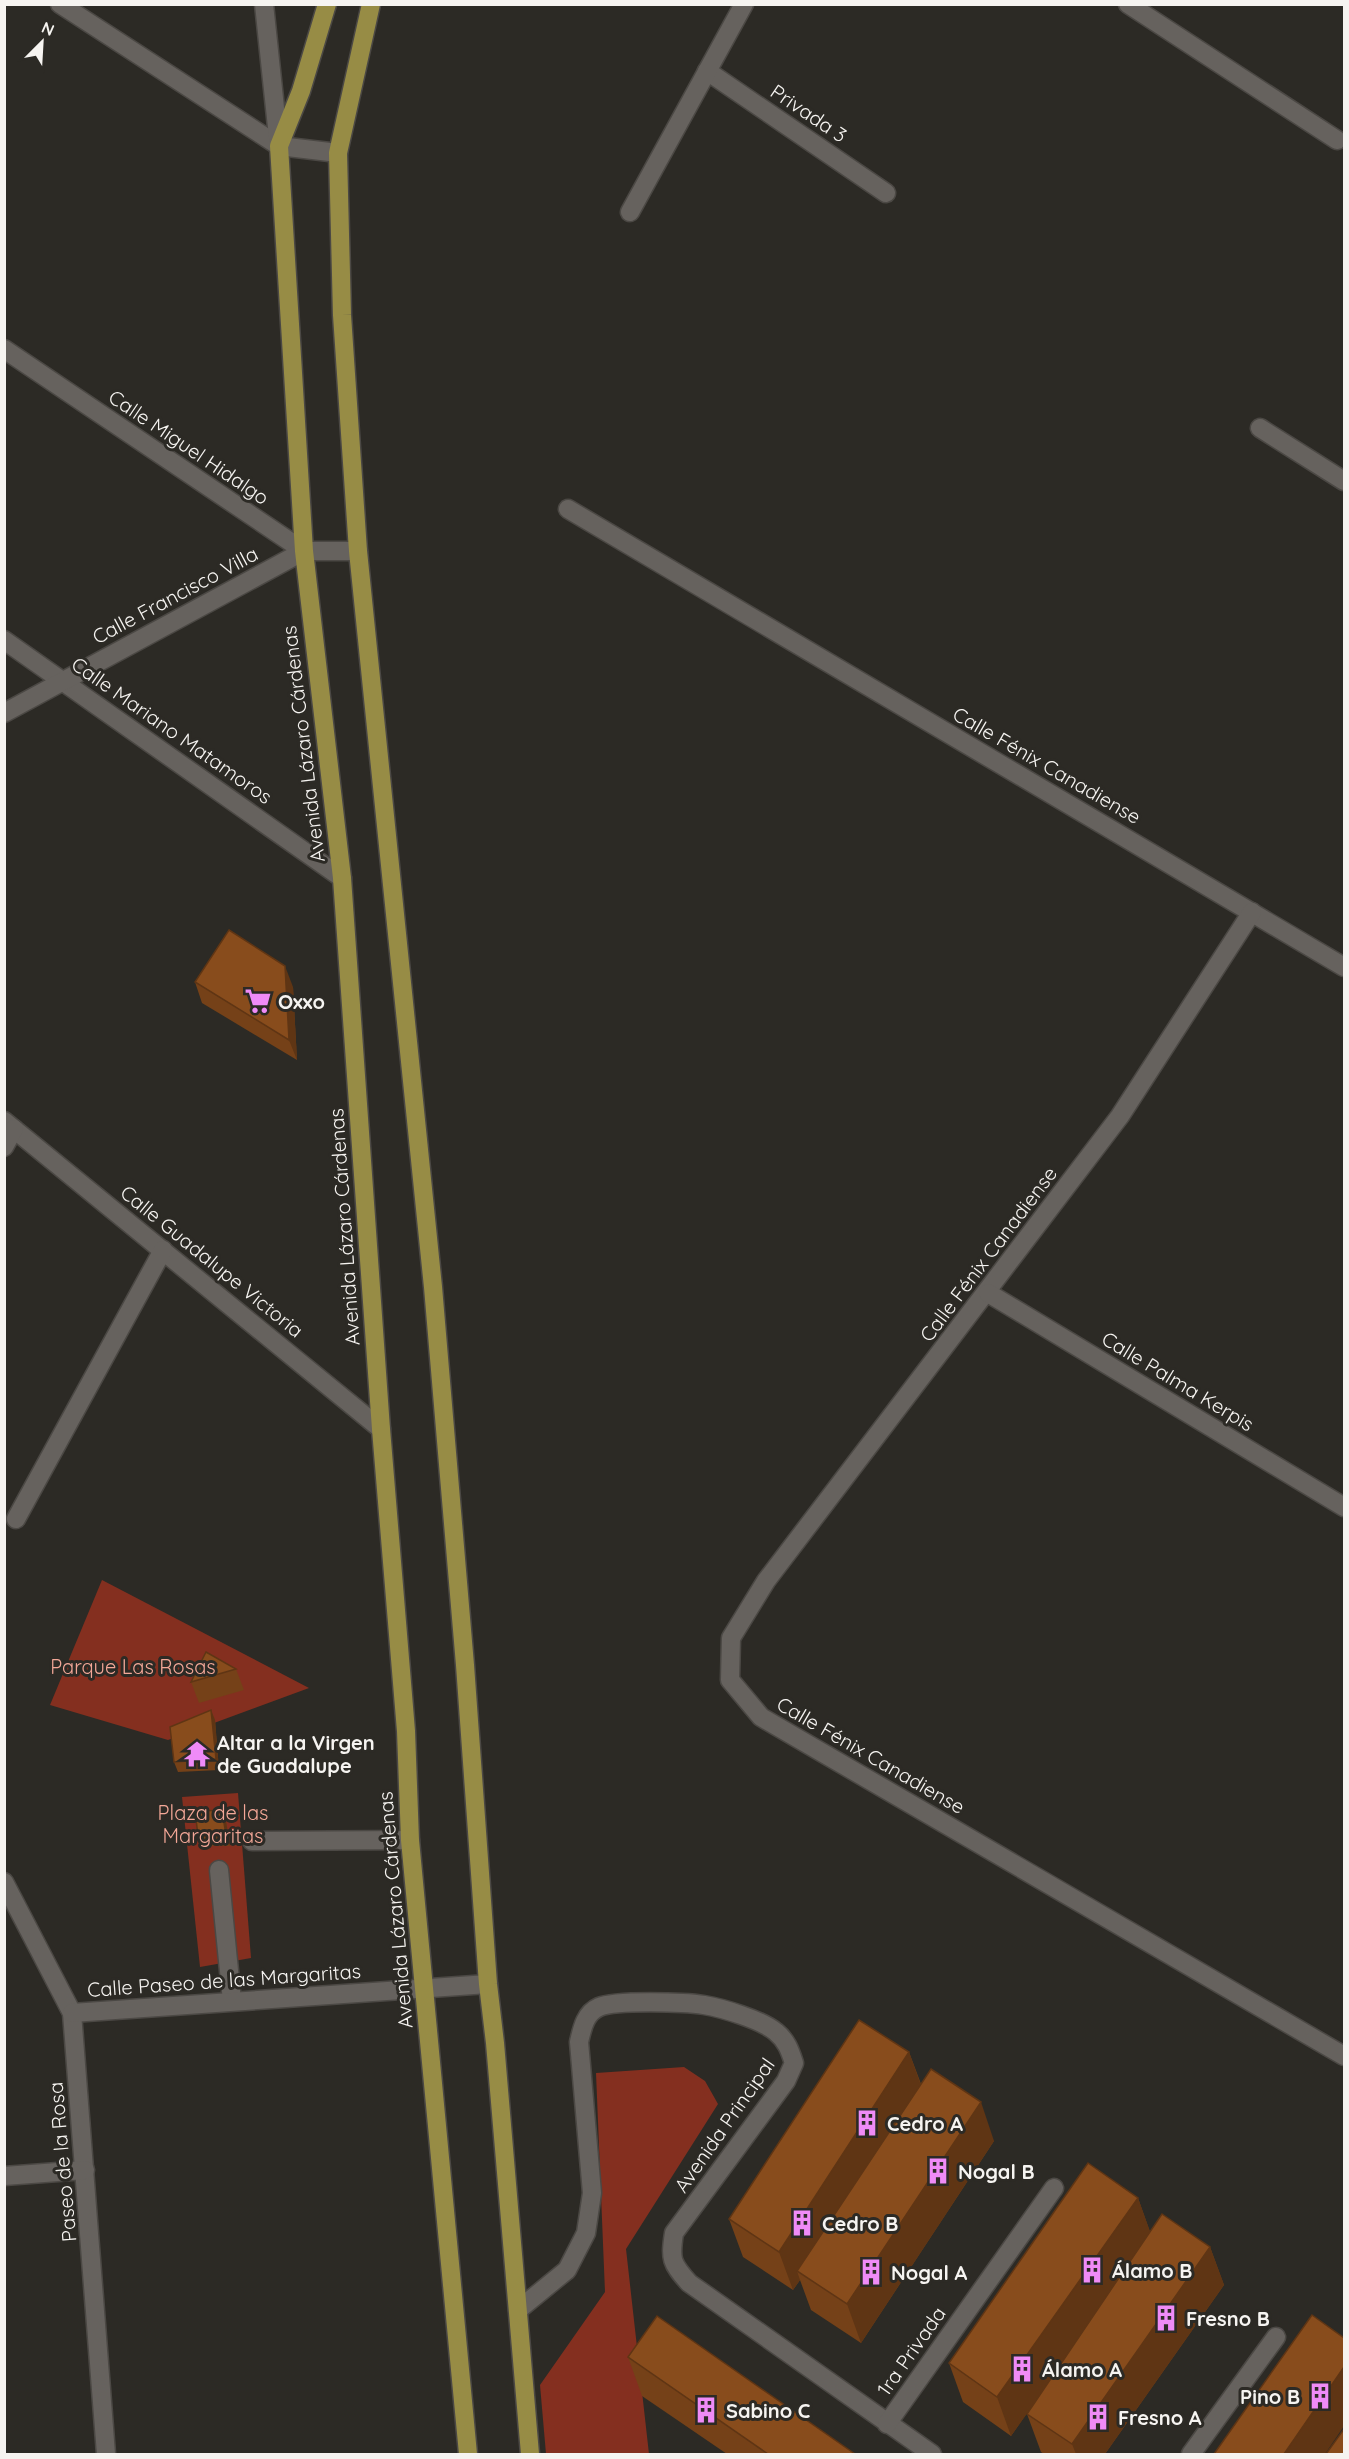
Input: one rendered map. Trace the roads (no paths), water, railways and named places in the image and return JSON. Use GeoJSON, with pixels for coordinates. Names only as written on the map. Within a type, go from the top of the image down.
{"type":"FeatureCollection","features":[{"type":"Feature","properties":{"kind":"main road","name":"Avenida Lázaro Cárdenas"},"geometry":{"type":"LineString","coordinates":[[327,4],[301,91],[279,146],[304,551],[342,878],[405,1731],[410,1840],[468,2454]]}},
{"type":"Feature","properties":{"kind":"main road"},"geometry":{"type":"LineString","coordinates":[[371,4],[338,153],[342,315],[358,551],[433,1287],[465,1665],[488,1984],[530,2454]]}},
{"type":"Feature","properties":{"kind":"street"},"geometry":{"type":"LineString","coordinates":[[60,4],[279,146],[338,153]]}},
{"type":"Feature","properties":{"kind":"street"},"geometry":{"type":"LineString","coordinates":[[264,4],[279,146]]}},
{"type":"Feature","properties":{"kind":"street"},"geometry":{"type":"LineString","coordinates":[[630,212],[744,4]]}},
{"type":"Feature","properties":{"kind":"street"},"geometry":{"type":"LineString","coordinates":[[1128,4],[1337,140]]}},
{"type":"Feature","properties":{"kind":"street","name":"Privada 3"},"geometry":{"type":"LineString","coordinates":[[707,71],[886,193]]}},
{"type":"Feature","properties":{"kind":"street","name":"Calle Miguel Hidalgo"},"geometry":{"type":"LineString","coordinates":[[4,349],[304,551]]}},
{"type":"Feature","properties":{"kind":"street"},"geometry":{"type":"LineString","coordinates":[[1260,428],[1344,481]]}},
{"type":"Feature","properties":{"kind":"street","name":"Calle Fénix Canadiense"},"geometry":{"type":"LineString","coordinates":[[568,509],[1252,912],[1120,1116],[988,1293],[766,1581],[731,1638],[730,1680],[761,1717],[1344,2056]]}},
{"type":"Feature","properties":{"kind":"street"},"geometry":{"type":"LineString","coordinates":[[304,551],[358,551]]}},
{"type":"Feature","properties":{"kind":"street","name":"Calle Francisco Villa"},"geometry":{"type":"LineString","coordinates":[[4,713],[304,551]]}},
{"type":"Feature","properties":{"kind":"street","name":"Calle Mariano Matamoros"},"geometry":{"type":"LineString","coordinates":[[4,640],[64,680],[342,878]]}},
{"type":"Feature","properties":{"kind":"street"},"geometry":{"type":"LineString","coordinates":[[1252,912],[1344,967]]}},
{"type":"Feature","properties":{"kind":"street","name":"Calle Guadalupe Victoria"},"geometry":{"type":"LineString","coordinates":[[4,1147],[9,1125],[381,1429]]}},
{"type":"Feature","properties":{"kind":"street"},"geometry":{"type":"LineString","coordinates":[[16,1519],[163,1250]]}},
{"type":"Feature","properties":{"kind":"street","name":"Calle Palma Kerpis"},"geometry":{"type":"LineString","coordinates":[[988,1293],[1344,1507]]}},
{"type":"Feature","properties":{"kind":"street"},"geometry":{"type":"LineString","coordinates":[[252,1841],[410,1840]]}},
{"type":"Feature","properties":{"kind":"street"},"geometry":{"type":"LineString","coordinates":[[219,1870],[232,2001]]}},
{"type":"Feature","properties":{"kind":"street","name":"Paseo de la Rosa"},"geometry":{"type":"LineString","coordinates":[[4,1882],[72,2013],[86,2170],[106,2454]]}},
{"type":"Feature","properties":{"kind":"street","name":"Calle Paseo de las Margaritas"},"geometry":{"type":"LineString","coordinates":[[72,2013],[488,1984]]}},
{"type":"Feature","properties":{"kind":"street","name":"Avenida Principal"},"geometry":{"type":"LineString","coordinates":[[518,2310],[567,2270],[586,2233],[592,2193],[579,2042],[586,2018],[598,2007],[626,2003],[704,2005],[756,2021],[776,2031],[788,2045],[794,2063],[786,2081],[674,2233],[671,2258],[675,2267],[689,2283],[932,2454]]}},
{"type":"Feature","properties":{"kind":"street"},"geometry":{"type":"LineString","coordinates":[[4,2176],[86,2170]]}},
{"type":"Feature","properties":{"kind":"street","name":"1ra Privada"},"geometry":{"type":"LineString","coordinates":[[887,2424],[1054,2188]]}},
{"type":"Feature","properties":{"kind":"street"},"geometry":{"type":"LineString","coordinates":[[1191,2454],[1276,2337]]}},
{"type":"Feature","properties":{"kind":"place","name":"Oxxo"},"geometry":{"type":"Point","coordinates":[258,1001]}},
{"type":"Feature","properties":{"kind":"place","name":"Altar a la Virgen de Guadalupe"},"geometry":{"type":"Point","coordinates":[197,1754]}},
{"type":"Feature","properties":{"kind":"place","name":"Cedro A"},"geometry":{"type":"Point","coordinates":[867,2123]}},
{"type":"Feature","properties":{"kind":"place","name":"Nogal B"},"geometry":{"type":"Point","coordinates":[938,2171]}},
{"type":"Feature","properties":{"kind":"place","name":"Cedro B"},"geometry":{"type":"Point","coordinates":[802,2223]}},
{"type":"Feature","properties":{"kind":"place","name":"Álamo B"},"geometry":{"type":"Point","coordinates":[1092,2270]}},
{"type":"Feature","properties":{"kind":"place","name":"Nogal A"},"geometry":{"type":"Point","coordinates":[871,2272]}},
{"type":"Feature","properties":{"kind":"place","name":"Fresno B"},"geometry":{"type":"Point","coordinates":[1166,2318]}},
{"type":"Feature","properties":{"kind":"place","name":"Álamo A"},"geometry":{"type":"Point","coordinates":[1022,2369]}},
{"type":"Feature","properties":{"kind":"place","name":"Pino B"},"geometry":{"type":"Point","coordinates":[1320,2396]}},
{"type":"Feature","properties":{"kind":"place","name":"Sabino C"},"geometry":{"type":"Point","coordinates":[706,2410]}},
{"type":"Feature","properties":{"kind":"place","name":"Fresno A"},"geometry":{"type":"Point","coordinates":[1098,2417]}},
{"type":"Feature","properties":{"kind":"park label","name":"Parque Las Rosas"},"geometry":{"type":"Point","coordinates":[133,1666]}},
{"type":"Feature","properties":{"kind":"park label","name":"Plaza de las Margaritas"},"geometry":{"type":"Point","coordinates":[213,1824]}}]}
